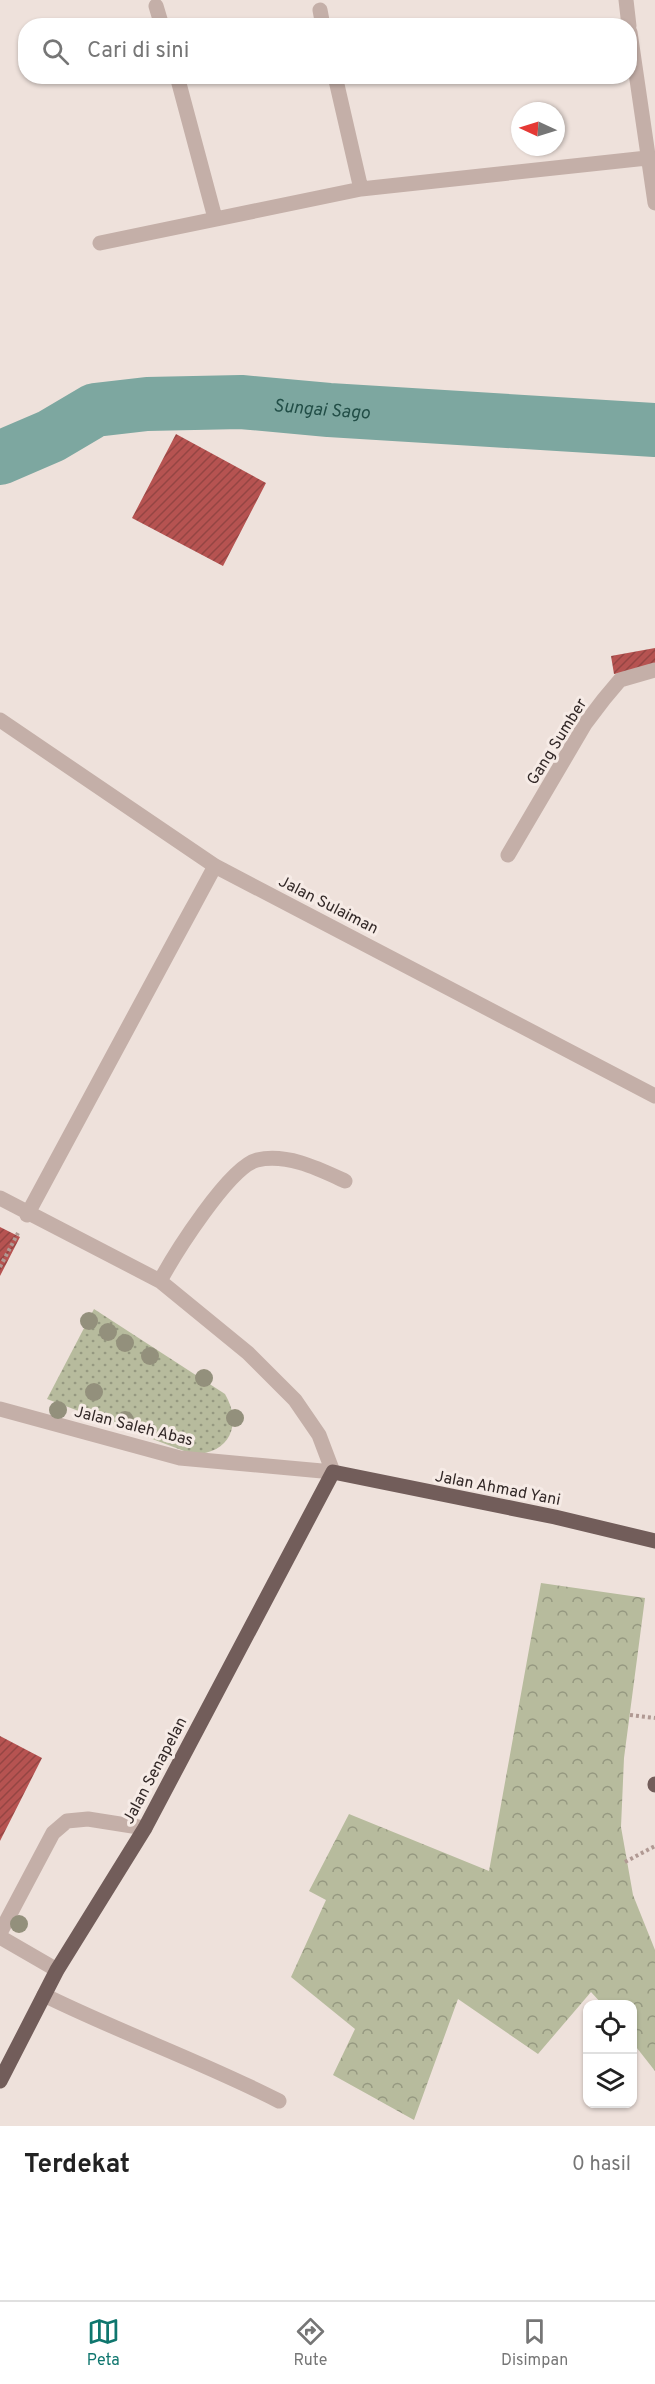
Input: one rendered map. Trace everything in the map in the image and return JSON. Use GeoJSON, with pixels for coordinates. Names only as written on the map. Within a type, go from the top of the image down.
{"type":"FeatureCollection","features":[{"type":"Feature","properties":{"kind":"main road","name":"Jalan Ahmad Yani"},"geometry":{"type":"LineString","coordinates":[[333,1472],[555,1517],[655,1541]]}},
{"type":"Feature","properties":{"kind":"main road","name":"Jalan Senapelan"},"geometry":{"type":"LineString","coordinates":[[0,2081],[57,1970],[145,1828],[333,1472]]}},
{"type":"Feature","properties":{"kind":"street"},"geometry":{"type":"LineString","coordinates":[[626,0],[628,18]]}},
{"type":"Feature","properties":{"kind":"street"},"geometry":{"type":"LineString","coordinates":[[156,6],[160,18]]}},
{"type":"Feature","properties":{"kind":"street"},"geometry":{"type":"LineString","coordinates":[[320,10],[322,18]]}},
{"type":"Feature","properties":{"kind":"street"},"geometry":{"type":"LineString","coordinates":[[179,84],[215,218]]}},
{"type":"Feature","properties":{"kind":"street"},"geometry":{"type":"LineString","coordinates":[[337,84],[361,189]]}},
{"type":"Feature","properties":{"kind":"street"},"geometry":{"type":"LineString","coordinates":[[637,84],[655,203]]}},
{"type":"Feature","properties":{"kind":"street"},"geometry":{"type":"LineString","coordinates":[[100,243],[361,189],[647,158]]}},
{"type":"Feature","properties":{"kind":"street","name":"Gang Sumber"},"geometry":{"type":"LineString","coordinates":[[508,855],[585,724],[604,699],[620,680],[655,670]]}},
{"type":"Feature","properties":{"kind":"street","name":"Jalan Sulaiman"},"geometry":{"type":"LineString","coordinates":[[0,720],[215,866],[655,1096]]}},
{"type":"Feature","properties":{"kind":"street"},"geometry":{"type":"LineString","coordinates":[[27,1215],[215,866]]}},
{"type":"Feature","properties":{"kind":"street"},"geometry":{"type":"LineString","coordinates":[[160,1281],[180,1244],[236,1174],[256,1160],[308,1164],[345,1181]]}},
{"type":"Feature","properties":{"kind":"street"},"geometry":{"type":"LineString","coordinates":[[0,1198],[27,1215],[160,1281],[248,1353],[295,1400],[319,1435],[333,1472]]}},
{"type":"Feature","properties":{"kind":"street","name":"Jalan Saleh Abas"},"geometry":{"type":"LineString","coordinates":[[0,1409],[180,1458],[333,1472]]}},
{"type":"Feature","properties":{"kind":"street"},"geometry":{"type":"LineString","coordinates":[[57,1970],[0,1935],[53,1833],[67,1821],[88,1820],[145,1828]]}},
{"type":"Feature","properties":{"kind":"street"},"geometry":{"type":"LineString","coordinates":[[44,1995],[114,2029],[234,2078],[279,2101]]}},
{"type":"Feature","properties":{"kind":"path"},"geometry":{"type":"LineString","coordinates":[[0,1267],[27,1215]]}},
{"type":"Feature","properties":{"kind":"path"},"geometry":{"type":"LineString","coordinates":[[630,1715],[655,1719]]}},
{"type":"Feature","properties":{"kind":"path"},"geometry":{"type":"LineString","coordinates":[[625,1862],[655,1846]]}},
{"type":"Feature","properties":{"kind":"green space"},"geometry":{"type":"Polygon","coordinates":[[[94,1309],[225,1394],[233,1417],[229,1436],[223,1444],[205,1453],[192,1454],[47,1399],[94,1309]]]}},
{"type":"Feature","properties":{"kind":"green space"},"geometry":{"type":"Polygon","coordinates":[[[541,1583],[645,1598],[624,1758],[621,1827],[633,1895],[655,1950],[655,2071],[637,2048],[637,2000],[598,2000],[591,1992],[538,2054],[458,1999],[414,2120],[333,2075],[355,2029],[291,1977],[326,1900],[309,1891],[349,1814],[489,1871],[541,1583]]]}},
{"type":"Feature","properties":{"kind":"building"},"geometry":{"type":"Polygon","coordinates":[[[176,434],[266,483],[223,566],[132,518],[176,434]]]}},
{"type":"Feature","properties":{"kind":"building"},"geometry":{"type":"Polygon","coordinates":[[[655,648],[655,668],[614,674],[611,656],[655,648]]]}},
{"type":"Feature","properties":{"kind":"building"},"geometry":{"type":"Polygon","coordinates":[[[0,1227],[20,1237],[0,1276],[0,1227]]]}},
{"type":"Feature","properties":{"kind":"building"},"geometry":{"type":"Polygon","coordinates":[[[0,1736],[42,1758],[0,1841],[0,1736]]]}},
{"type":"Feature","properties":{"kind":"waterway","name":"Sungai Sago"},"geometry":{"type":"LineString","coordinates":[[0,458],[51,436],[95,410],[147,404],[241,402],[329,410],[655,430]]}}]}
